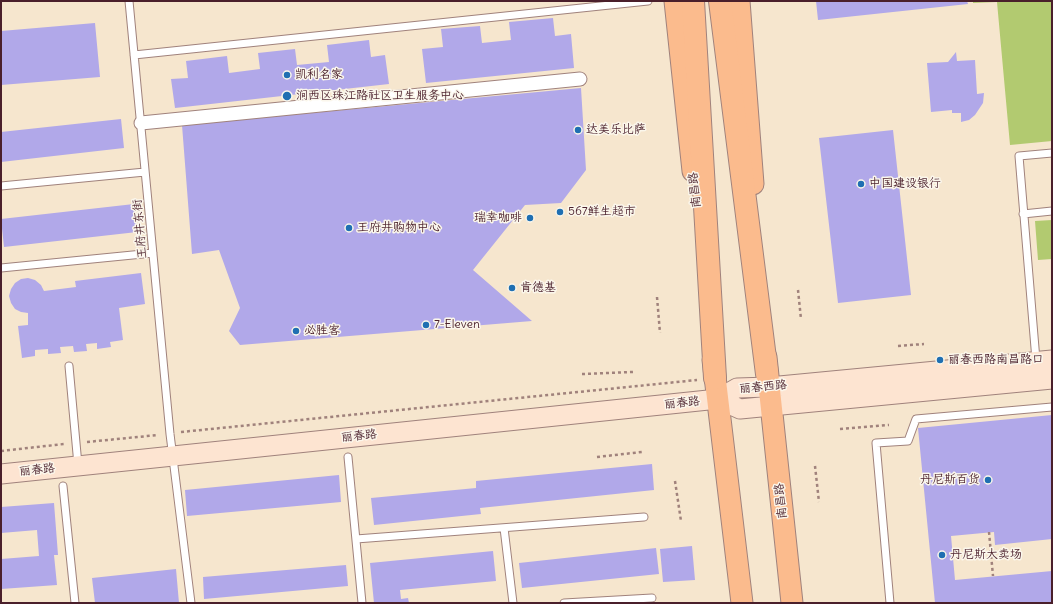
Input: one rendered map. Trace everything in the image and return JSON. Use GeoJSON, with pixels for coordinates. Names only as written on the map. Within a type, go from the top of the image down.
{"type":"FeatureCollection","features":[{"type":"Feature","properties":{"kind":"highway","name":"南昌路"},"geometry":{"type":"LineString","coordinates":[[693,1],[716,388]]}},
{"type":"Feature","properties":{"kind":"highway","name":"南昌路"},"geometry":{"type":"LineString","coordinates":[[720,1],[769,389]]}},
{"type":"Feature","properties":{"kind":"main road","name":"南昌路"},"geometry":{"type":"LineString","coordinates":[[675,1],[716,388],[742,603]]}},
{"type":"Feature","properties":{"kind":"main road","name":"南昌路"},"geometry":{"type":"LineString","coordinates":[[739,1],[769,389],[792,603]]}},
{"type":"Feature","properties":{"kind":"street"},"geometry":{"type":"LineString","coordinates":[[141,123],[580,79]]}},
{"type":"Feature","properties":{"kind":"street","name":"丽春西路"},"geometry":{"type":"LineString","coordinates":[[716,388],[740,408],[769,389],[1042,371]]}},
{"type":"Feature","properties":{"kind":"street","name":"丽春路"},"geometry":{"type":"LineString","coordinates":[[1,474],[172,455],[716,388]]}},
{"type":"Feature","properties":{"kind":"lane","name":"王府井东街"},"geometry":{"type":"LineString","coordinates":[[129,1],[172,455],[191,603]]}},
{"type":"Feature","properties":{"kind":"lane"},"geometry":{"type":"LineString","coordinates":[[134,55],[648,1]]}},
{"type":"Feature","properties":{"kind":"lane"},"geometry":{"type":"LineString","coordinates":[[1042,371],[1023,214],[1019,156],[1052,154]]}},
{"type":"Feature","properties":{"kind":"lane"},"geometry":{"type":"LineString","coordinates":[[1,186],[145,172]]}},
{"type":"Feature","properties":{"kind":"lane"},"geometry":{"type":"LineString","coordinates":[[1023,214],[1052,211]]}},
{"type":"Feature","properties":{"kind":"lane"},"geometry":{"type":"LineString","coordinates":[[1,268],[153,253]]}},
{"type":"Feature","properties":{"kind":"lane"},"geometry":{"type":"LineString","coordinates":[[69,366],[78,465]]}},
{"type":"Feature","properties":{"kind":"lane"},"geometry":{"type":"LineString","coordinates":[[890,603],[876,444],[908,441],[916,419],[1052,407]]}},
{"type":"Feature","properties":{"kind":"lane"},"geometry":{"type":"LineString","coordinates":[[348,457],[362,603]]}},
{"type":"Feature","properties":{"kind":"lane"},"geometry":{"type":"LineString","coordinates":[[63,486],[75,603]]}},
{"type":"Feature","properties":{"kind":"lane"},"geometry":{"type":"LineString","coordinates":[[356,539],[644,517]]}},
{"type":"Feature","properties":{"kind":"lane"},"geometry":{"type":"LineString","coordinates":[[504,528],[513,603]]}},
{"type":"Feature","properties":{"kind":"lane"},"geometry":{"type":"LineString","coordinates":[[564,603],[652,598]]}},
{"type":"Feature","properties":{"kind":"path"},"geometry":{"type":"LineString","coordinates":[[798,290],[801,319]]}},
{"type":"Feature","properties":{"kind":"path"},"geometry":{"type":"LineString","coordinates":[[657,297],[660,333]]}},
{"type":"Feature","properties":{"kind":"path"},"geometry":{"type":"LineString","coordinates":[[898,346],[924,344]]}},
{"type":"Feature","properties":{"kind":"path"},"geometry":{"type":"LineString","coordinates":[[582,374],[633,372]]}},
{"type":"Feature","properties":{"kind":"path"},"geometry":{"type":"LineString","coordinates":[[1,451],[170,434],[716,388]]}},
{"type":"Feature","properties":{"kind":"path"},"geometry":{"type":"LineString","coordinates":[[840,429],[889,424]]}},
{"type":"Feature","properties":{"kind":"path"},"geometry":{"type":"LineString","coordinates":[[597,457],[642,452]]}},
{"type":"Feature","properties":{"kind":"path"},"geometry":{"type":"LineString","coordinates":[[815,466],[819,502]]}},
{"type":"Feature","properties":{"kind":"path"},"geometry":{"type":"LineString","coordinates":[[675,481],[681,521]]}},
{"type":"Feature","properties":{"kind":"path"},"geometry":{"type":"LineString","coordinates":[[989,532],[993,576]]}},
{"type":"Feature","properties":{"kind":"green space"},"geometry":{"type":"Polygon","coordinates":[[[973,1],[1052,1],[1052,141],[1010,145],[997,2],[973,3],[973,1]]]}},
{"type":"Feature","properties":{"kind":"green space"},"geometry":{"type":"Polygon","coordinates":[[[1052,220],[1052,259],[1038,260],[1035,221],[1052,220]]]}},
{"type":"Feature","properties":{"kind":"building"},"geometry":{"type":"Polygon","coordinates":[[[816,1],[967,1],[968,4],[818,20],[816,1]]]}},
{"type":"Feature","properties":{"kind":"building"},"geometry":{"type":"Polygon","coordinates":[[[553,18],[555,36],[571,34],[574,68],[426,83],[422,49],[443,47],[441,29],[480,26],[482,43],[511,40],[509,22],[553,18]]]}},
{"type":"Feature","properties":{"kind":"building"},"geometry":{"type":"Polygon","coordinates":[[[95,23],[100,77],[1,85],[1,31],[95,23]]]}},
{"type":"Feature","properties":{"kind":"building","name":"凯利名家"},"geometry":{"type":"Polygon","coordinates":[[[369,40],[371,57],[385,55],[389,84],[175,108],[171,79],[188,78],[186,61],[227,56],[229,73],[260,69],[258,53],[295,49],[297,65],[329,62],[327,45],[369,40]]]}},
{"type":"Feature","properties":{"kind":"building"},"geometry":{"type":"Polygon","coordinates":[[[956,52],[957,61],[975,60],[977,94],[984,93],[983,103],[975,115],[969,120],[961,122],[961,113],[952,113],[952,110],[931,112],[927,63],[948,62],[956,52]]]}},
{"type":"Feature","properties":{"kind":"building","name":"王府井购物中心"},"geometry":{"type":"Polygon","coordinates":[[[581,88],[586,170],[561,203],[525,205],[473,270],[532,321],[240,345],[229,331],[240,308],[219,250],[192,254],[182,125],[581,88]]]}},
{"type":"Feature","properties":{"kind":"building"},"geometry":{"type":"Polygon","coordinates":[[[121,119],[124,148],[1,162],[1,132],[121,119]]]}},
{"type":"Feature","properties":{"kind":"building","name":"中国建设银行"},"geometry":{"type":"Polygon","coordinates":[[[893,130],[911,295],[838,303],[819,138],[893,130]]]}},
{"type":"Feature","properties":{"kind":"building"},"geometry":{"type":"Polygon","coordinates":[[[134,204],[137,232],[4,247],[1,219],[134,204]]]}},
{"type":"Feature","properties":{"kind":"building"},"geometry":{"type":"Polygon","coordinates":[[[141,273],[145,304],[119,308],[123,340],[110,342],[111,347],[97,349],[97,343],[86,344],[87,351],[74,352],[73,346],[60,347],[61,353],[48,354],[48,349],[35,350],[35,356],[22,358],[18,326],[28,325],[28,313],[15,309],[11,303],[9,296],[15,283],[21,279],[28,278],[35,280],[41,285],[44,291],[76,287],[75,281],[141,273]]]}},
{"type":"Feature","properties":{"kind":"building","name":"丹尼斯百货"},"geometry":{"type":"Polygon","coordinates":[[[1052,415],[1052,539],[995,545],[994,532],[951,536],[955,580],[1052,571],[1052,603],[935,603],[918,428],[1052,415]]]}},
{"type":"Feature","properties":{"kind":"building"},"geometry":{"type":"Polygon","coordinates":[[[652,464],[654,490],[480,508],[481,514],[374,525],[371,498],[476,488],[476,481],[652,464]]]}},
{"type":"Feature","properties":{"kind":"building"},"geometry":{"type":"Polygon","coordinates":[[[339,475],[341,502],[187,516],[185,490],[339,475]]]}},
{"type":"Feature","properties":{"kind":"building"},"geometry":{"type":"Polygon","coordinates":[[[54,503],[58,555],[54,555],[57,585],[1,589],[1,559],[39,556],[37,530],[1,533],[1,507],[54,503]]]}},
{"type":"Feature","properties":{"kind":"building"},"geometry":{"type":"Polygon","coordinates":[[[692,546],[695,580],[663,582],[660,549],[692,546]]]}},
{"type":"Feature","properties":{"kind":"building"},"geometry":{"type":"Polygon","coordinates":[[[656,548],[659,574],[522,588],[519,563],[656,548]]]}},
{"type":"Feature","properties":{"kind":"building"},"geometry":{"type":"Polygon","coordinates":[[[493,551],[496,581],[400,590],[401,599],[408,598],[409,603],[374,603],[370,563],[493,551]]]}},
{"type":"Feature","properties":{"kind":"building"},"geometry":{"type":"Polygon","coordinates":[[[346,565],[348,586],[204,599],[203,577],[346,565]]]}},
{"type":"Feature","properties":{"kind":"building"},"geometry":{"type":"Polygon","coordinates":[[[176,569],[179,603],[95,603],[92,578],[176,569]]]}},
{"type":"Feature","properties":{"kind":"place","name":"凯利名家"},"geometry":{"type":"Point","coordinates":[287,75]}},
{"type":"Feature","properties":{"kind":"place","name":"涧西区珠江路社区卫生服务中心"},"geometry":{"type":"Point","coordinates":[287,96]}},
{"type":"Feature","properties":{"kind":"place","name":"达美乐比萨"},"geometry":{"type":"Point","coordinates":[578,130]}},
{"type":"Feature","properties":{"kind":"place","name":"中国建设银行"},"geometry":{"type":"Point","coordinates":[861,184]}},
{"type":"Feature","properties":{"kind":"place","name":"567鲜生超市"},"geometry":{"type":"Point","coordinates":[560,212]}},
{"type":"Feature","properties":{"kind":"place","name":"瑞幸咖啡"},"geometry":{"type":"Point","coordinates":[530,218]}},
{"type":"Feature","properties":{"kind":"place","name":"王府井购物中心"},"geometry":{"type":"Point","coordinates":[349,228]}},
{"type":"Feature","properties":{"kind":"place","name":"肯德基"},"geometry":{"type":"Point","coordinates":[512,288]}},
{"type":"Feature","properties":{"kind":"place","name":"7-Eleven"},"geometry":{"type":"Point","coordinates":[426,325]}},
{"type":"Feature","properties":{"kind":"place","name":"必胜客"},"geometry":{"type":"Point","coordinates":[296,331]}},
{"type":"Feature","properties":{"kind":"place","name":"丽春西路南昌路口"},"geometry":{"type":"Point","coordinates":[940,360]}},
{"type":"Feature","properties":{"kind":"place","name":"丹尼斯百货"},"geometry":{"type":"Point","coordinates":[988,480]}},
{"type":"Feature","properties":{"kind":"place","name":"丹尼斯大卖场"},"geometry":{"type":"Point","coordinates":[942,555]}}]}
